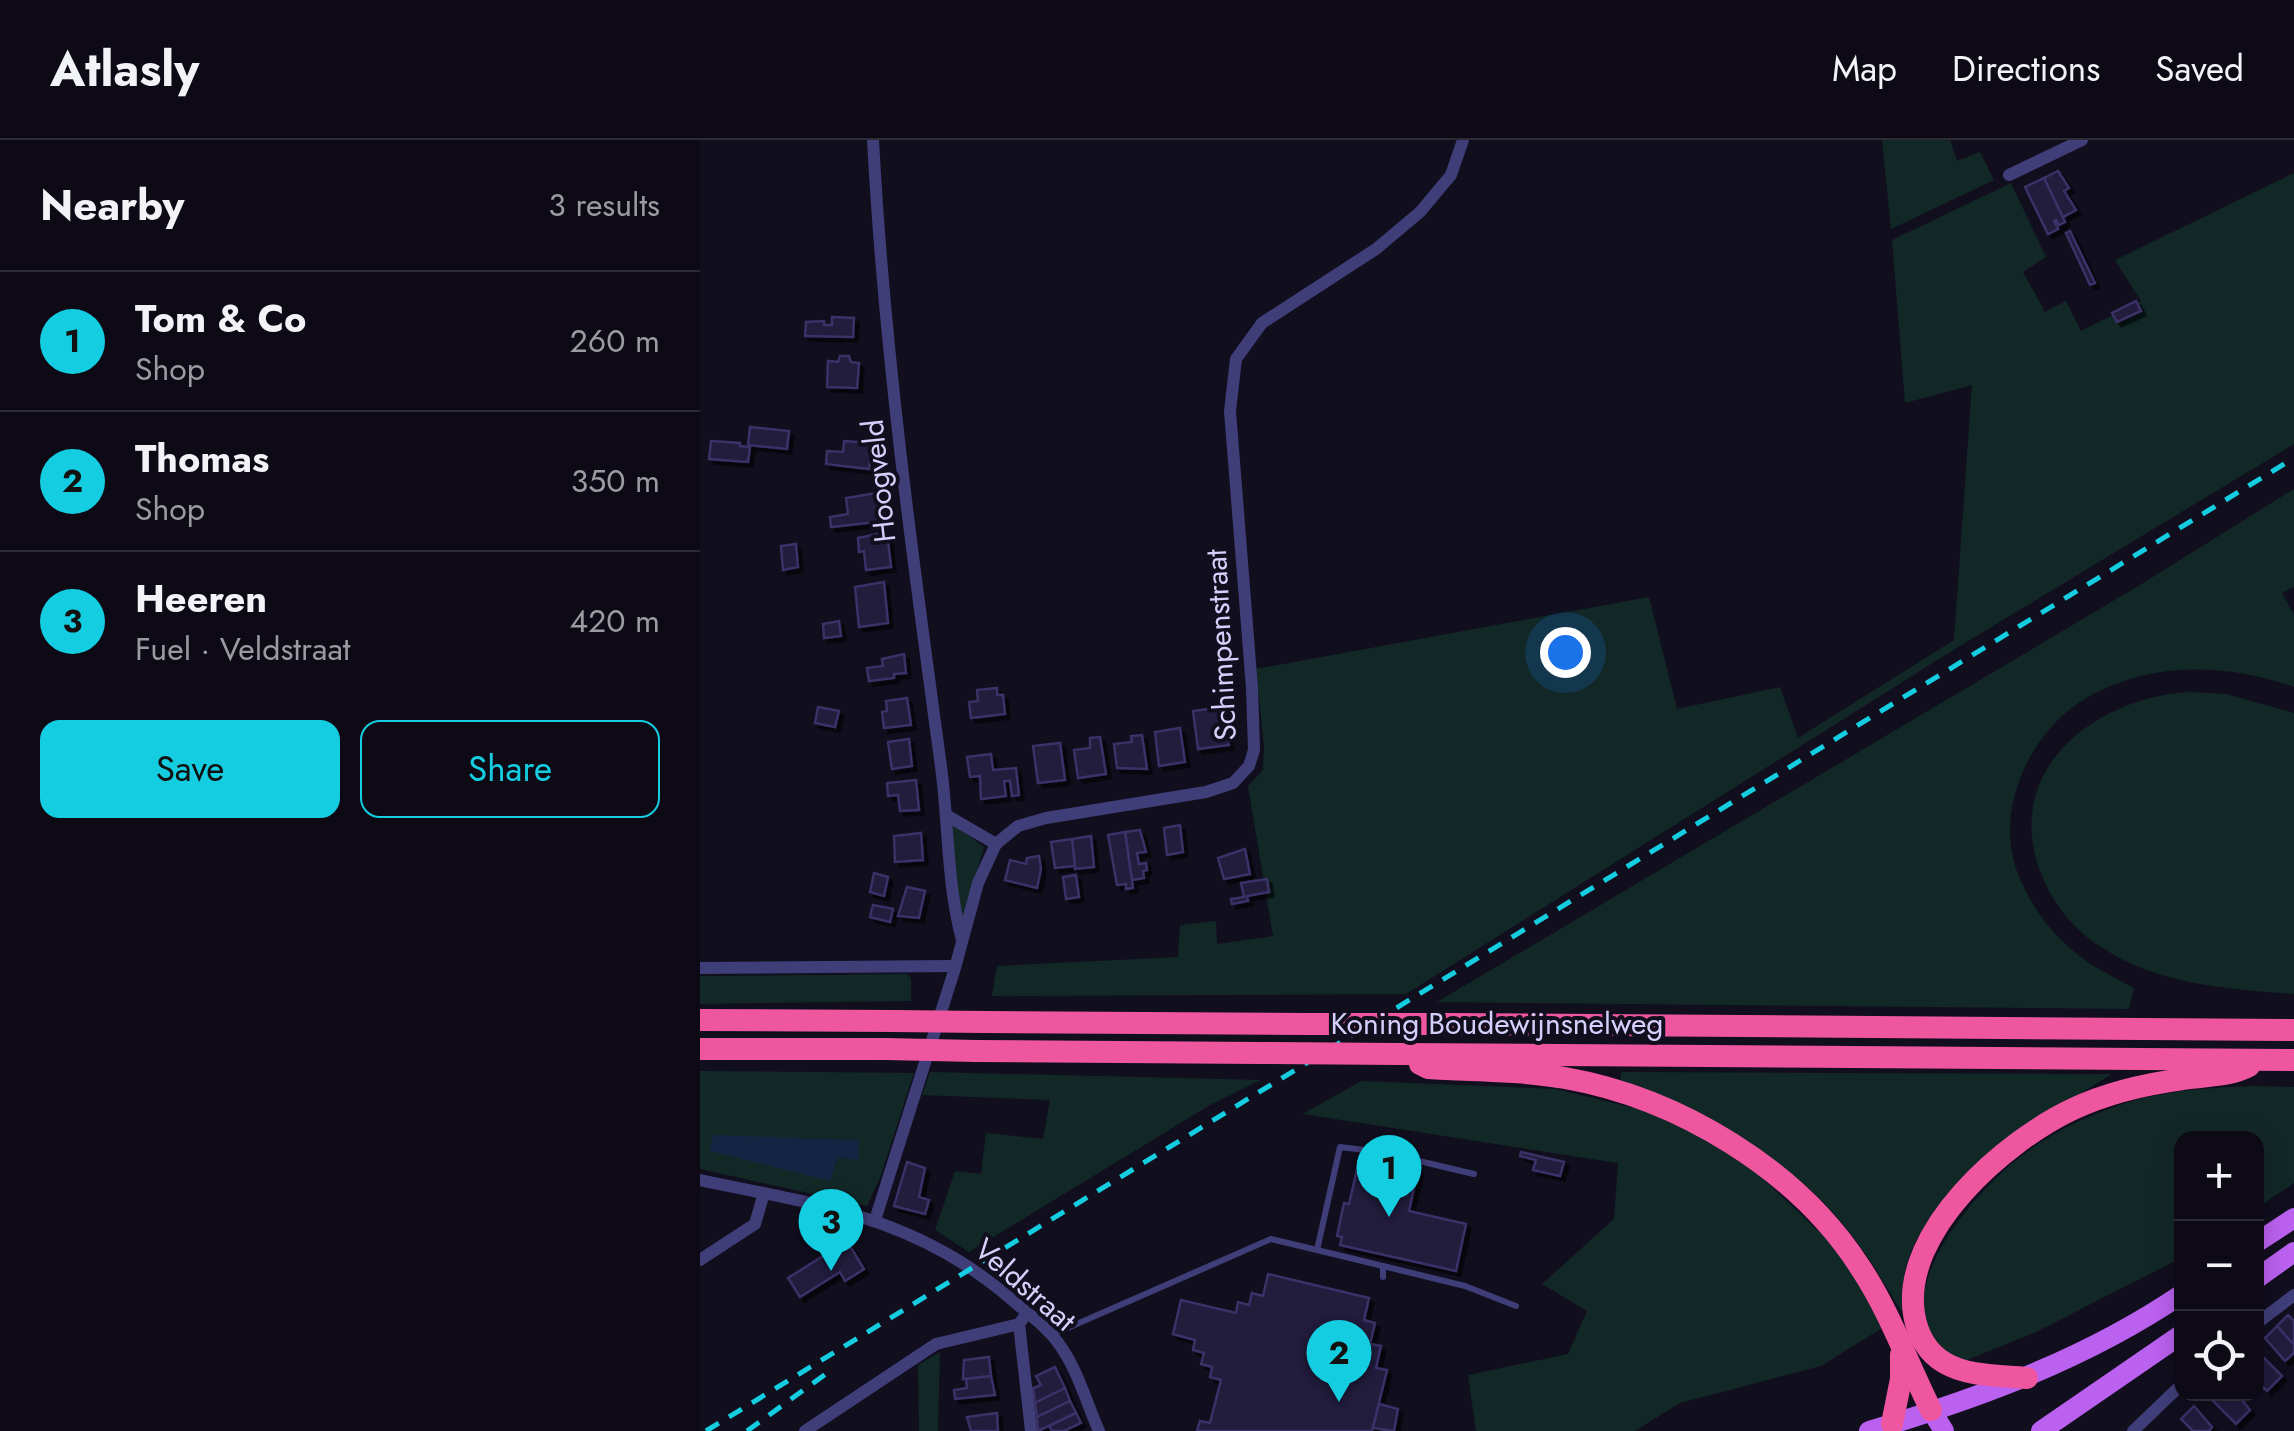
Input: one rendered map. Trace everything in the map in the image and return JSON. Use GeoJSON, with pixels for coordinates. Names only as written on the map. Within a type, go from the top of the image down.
{"type":"FeatureCollection","features":[{"type":"Feature","properties":{"kind":"highway","name":"Koning Boudewijnsnelweg"},"geometry":{"type":"LineString","coordinates":[[700,1020],[2294,1030]]}},
{"type":"Feature","properties":{"kind":"highway","name":"Koning Boudewijnsnelweg"},"geometry":{"type":"LineString","coordinates":[[700,1049],[2294,1060]]}},
{"type":"Feature","properties":{"kind":"highway"},"geometry":{"type":"LineString","coordinates":[[1399,1054],[1428,1068],[1564,1078],[1637,1096],[1736,1143],[1794,1193],[1849,1251],[1890,1319],[1931,1410]]}},
{"type":"Feature","properties":{"kind":"highway"},"geometry":{"type":"LineString","coordinates":[[2027,1378],[1965,1372],[1942,1362],[1925,1345],[1916,1326],[1911,1298],[1916,1271],[1942,1219],[1994,1162],[2073,1109],[2139,1086],[2233,1074],[2262,1060]]}},
{"type":"Feature","properties":{"kind":"highway"},"geometry":{"type":"LineString","coordinates":[[1879,1429],[1901,1379],[1902,1346]]}},
{"type":"Feature","properties":{"kind":"main road"},"geometry":{"type":"LineString","coordinates":[[2264,1239],[2294,1218]]}},
{"type":"Feature","properties":{"kind":"main road"},"geometry":{"type":"LineString","coordinates":[[2264,1273],[2294,1252]]}},
{"type":"Feature","properties":{"kind":"main road"},"geometry":{"type":"LineString","coordinates":[[1879,1429],[2027,1378],[2120,1335],[2174,1299]]}},
{"type":"Feature","properties":{"kind":"main road"},"geometry":{"type":"LineString","coordinates":[[2046,1430],[2174,1340]]}},
{"type":"Feature","properties":{"kind":"main road"},"geometry":{"type":"LineString","coordinates":[[1931,1410],[1944,1431]]}},
{"type":"Feature","properties":{"kind":"street","name":"Hoogveld"},"geometry":{"type":"LineString","coordinates":[[873,140],[884,312],[946,815],[949,881],[963,942]]}},
{"type":"Feature","properties":{"kind":"street","name":"Schimpenstraat"},"geometry":{"type":"LineString","coordinates":[[996,844],[1018,826],[1046,818],[1206,792],[1232,783],[1248,766],[1254,750],[1252,688],[1230,410],[1236,358],[1262,323],[1376,249],[1420,212],[1451,175],[1463,140]]}},
{"type":"Feature","properties":{"kind":"street"},"geometry":{"type":"LineString","coordinates":[[2009,175],[2082,140]]}},
{"type":"Feature","properties":{"kind":"street"},"geometry":{"type":"LineString","coordinates":[[875,1220],[956,966],[978,883],[996,844],[946,815]]}},
{"type":"Feature","properties":{"kind":"street"},"geometry":{"type":"LineString","coordinates":[[700,968],[956,966]]}},
{"type":"Feature","properties":{"kind":"street","name":"Veldstraat"},"geometry":{"type":"LineString","coordinates":[[700,1180],[875,1220],[932,1243],[964,1262],[1023,1318],[1052,1335],[1064,1350],[1099,1431]]}},
{"type":"Feature","properties":{"kind":"street"},"geometry":{"type":"LineString","coordinates":[[700,1260],[755,1224],[764,1193]]}},
{"type":"Feature","properties":{"kind":"street"},"geometry":{"type":"LineString","coordinates":[[2264,1318],[2294,1295]]}},
{"type":"Feature","properties":{"kind":"street"},"geometry":{"type":"LineString","coordinates":[[805,1431],[936,1344],[1023,1318],[1032,1431]]}},
{"type":"Feature","properties":{"kind":"street"},"geometry":{"type":"LineString","coordinates":[[2133,1431],[2174,1391]]}},
{"type":"Feature","properties":{"kind":"lane"},"geometry":{"type":"LineString","coordinates":[[1317,1250],[1340,1147],[1474,1174]]}},
{"type":"Feature","properties":{"kind":"lane"},"geometry":{"type":"LineString","coordinates":[[1052,1335],[1271,1240],[1465,1286],[1516,1306]]}},
{"type":"Feature","properties":{"kind":"lane"},"geometry":{"type":"LineString","coordinates":[[1383,1266],[1383,1277]]}},
{"type":"Feature","properties":{"kind":"green space"},"geometry":{"type":"Polygon","coordinates":[[[1882,140],[1950,140],[1957,161],[1980,152],[1994,180],[1891,229],[1882,140]]]}},
{"type":"Feature","properties":{"kind":"green space"},"geometry":{"type":"Polygon","coordinates":[[[2294,173],[2294,444],[1955,649],[1406,994],[992,996],[997,966],[1178,957],[1180,925],[1216,921],[1217,944],[1273,936],[1248,786],[1263,770],[1256,669],[1649,597],[1677,709],[1780,687],[1798,738],[1954,640],[1972,385],[1905,403],[1892,240],[2011,183],[2046,257],[2023,272],[2045,312],[2066,301],[2081,331],[2141,301],[2115,260],[2294,173]]]}},
{"type":"Feature","properties":{"kind":"green space"},"geometry":{"type":"Polygon","coordinates":[[[2294,489],[2294,587],[2282,593],[2294,615],[2294,687],[2216,670],[2163,672],[2112,685],[2067,711],[2049,730],[2022,774],[2014,799],[2011,849],[2028,895],[2046,923],[2070,948],[2134,988],[2129,1009],[1437,1002],[2135,588],[2294,489]]]}},
{"type":"Feature","properties":{"kind":"green space"},"geometry":{"type":"Polygon","coordinates":[[[2190,692],[2226,694],[2294,713],[2294,994],[2196,983],[2126,961],[2073,924],[2057,904],[2039,868],[2032,831],[2035,798],[2047,769],[2067,744],[2093,723],[2123,707],[2190,692]]]}},
{"type":"Feature","properties":{"kind":"green space"},"geometry":{"type":"Polygon","coordinates":[[[955,825],[984,847],[963,919],[959,918],[952,828],[955,825]]]}},
{"type":"Feature","properties":{"kind":"green space"},"geometry":{"type":"Polygon","coordinates":[[[906,974],[911,978],[911,1001],[700,1004],[700,976],[906,974]]]}},
{"type":"Feature","properties":{"kind":"green space"},"geometry":{"type":"Polygon","coordinates":[[[700,1071],[914,1073],[867,1206],[700,1169],[700,1071]],[[713,1135],[830,1181],[838,1157],[858,1160],[713,1135]]]}},
{"type":"Feature","properties":{"kind":"green space"},"geometry":{"type":"Polygon","coordinates":[[[930,1072],[1261,1080],[1210,1105],[969,1252],[935,1230],[955,1171],[981,1174],[986,1133],[1043,1139],[1050,1100],[922,1095],[930,1072]]]}},
{"type":"Feature","properties":{"kind":"green space"},"geometry":{"type":"Polygon","coordinates":[[[1621,1072],[2112,1074],[2021,1132],[1961,1181],[1936,1209],[1917,1239],[1905,1271],[1905,1317],[1858,1243],[1801,1182],[1746,1142],[1620,1084],[1621,1072]]]}},
{"type":"Feature","properties":{"kind":"green space"},"geometry":{"type":"Polygon","coordinates":[[[1361,1081],[1556,1089],[1642,1110],[1703,1137],[1757,1173],[1830,1242],[1857,1276],[1882,1328],[1821,1366],[1680,1403],[1635,1431],[1476,1431],[1468,1375],[1568,1354],[1587,1311],[1542,1284],[1614,1219],[1618,1163],[1303,1114],[1361,1081]]]}},
{"type":"Feature","properties":{"kind":"green space"},"geometry":{"type":"Polygon","coordinates":[[[2294,1087],[2294,1183],[2264,1203],[2264,1131],[2174,1131],[2174,1262],[2036,1332],[1960,1363],[1935,1344],[1925,1321],[1924,1296],[1931,1270],[1960,1219],[1997,1177],[2036,1145],[2096,1114],[2144,1098],[2216,1088],[2294,1087]]]}},
{"type":"Feature","properties":{"kind":"green space"},"geometry":{"type":"Polygon","coordinates":[[[940,1352],[938,1431],[919,1431],[918,1365],[940,1352]]]}},
{"type":"Feature","properties":{"kind":"water"},"geometry":{"type":"Polygon","coordinates":[[[713,1135],[859,1140],[858,1160],[838,1157],[830,1181],[710,1151],[713,1135]]]}},
{"type":"Feature","properties":{"kind":"building"},"geometry":{"type":"Polygon","coordinates":[[[2058,171],[2076,210],[2063,217],[2044,178],[2058,171]]]}},
{"type":"Feature","properties":{"kind":"building"},"geometry":{"type":"Polygon","coordinates":[[[2044,178],[2065,222],[2059,225],[2054,221],[2058,229],[2048,234],[2025,187],[2044,178]]]}},
{"type":"Feature","properties":{"kind":"building"},"geometry":{"type":"Polygon","coordinates":[[[2070,231],[2095,283],[2090,285],[2066,233],[2070,231]]]}},
{"type":"Feature","properties":{"kind":"building"},"geometry":{"type":"Polygon","coordinates":[[[2136,301],[2141,311],[2117,322],[2112,313],[2136,301]]]}},
{"type":"Feature","properties":{"kind":"building"},"geometry":{"type":"Polygon","coordinates":[[[832,317],[854,318],[853,337],[805,336],[806,322],[824,321],[824,325],[832,325],[832,317]]]}},
{"type":"Feature","properties":{"kind":"building"},"geometry":{"type":"Polygon","coordinates":[[[840,356],[849,356],[851,362],[859,363],[857,388],[827,387],[828,361],[838,362],[840,356]]]}},
{"type":"Feature","properties":{"kind":"building"},"geometry":{"type":"Polygon","coordinates":[[[750,427],[789,431],[787,449],[748,445],[750,427]]]}},
{"type":"Feature","properties":{"kind":"building"},"geometry":{"type":"Polygon","coordinates":[[[711,441],[750,447],[748,462],[709,459],[711,441]]]}},
{"type":"Feature","properties":{"kind":"building"},"geometry":{"type":"Polygon","coordinates":[[[844,441],[872,443],[869,469],[826,464],[827,451],[843,452],[844,441]]]}},
{"type":"Feature","properties":{"kind":"building"},"geometry":{"type":"Polygon","coordinates":[[[877,493],[885,521],[831,527],[830,517],[848,514],[846,498],[877,493]]]}},
{"type":"Feature","properties":{"kind":"building"},"geometry":{"type":"Polygon","coordinates":[[[887,532],[891,567],[866,570],[858,538],[887,532]]]}},
{"type":"Feature","properties":{"kind":"building"},"geometry":{"type":"Polygon","coordinates":[[[796,544],[798,567],[783,570],[781,546],[796,544]]]}},
{"type":"Feature","properties":{"kind":"building"},"geometry":{"type":"Polygon","coordinates":[[[884,582],[888,623],[859,627],[855,587],[884,582]]]}},
{"type":"Feature","properties":{"kind":"building"},"geometry":{"type":"Polygon","coordinates":[[[839,621],[841,636],[824,638],[823,624],[839,621]]]}},
{"type":"Feature","properties":{"kind":"building"},"geometry":{"type":"Polygon","coordinates":[[[904,654],[906,673],[869,681],[867,668],[883,666],[882,659],[904,654]]]}},
{"type":"Feature","properties":{"kind":"building"},"geometry":{"type":"Polygon","coordinates":[[[997,688],[997,695],[1003,695],[1005,714],[971,718],[969,702],[978,701],[977,690],[997,688]]]}},
{"type":"Feature","properties":{"kind":"building"},"geometry":{"type":"Polygon","coordinates":[[[907,698],[911,725],[884,728],[882,712],[887,711],[886,701],[907,698]]]}},
{"type":"Feature","properties":{"kind":"building"},"geometry":{"type":"Polygon","coordinates":[[[818,707],[839,711],[835,727],[815,723],[818,707]]]}},
{"type":"Feature","properties":{"kind":"building"},"geometry":{"type":"Polygon","coordinates":[[[1223,707],[1225,721],[1219,722],[1220,729],[1226,728],[1229,745],[1198,749],[1193,711],[1223,707]]]}},
{"type":"Feature","properties":{"kind":"building"},"geometry":{"type":"Polygon","coordinates":[[[1180,728],[1185,762],[1159,766],[1155,732],[1180,728]]]}},
{"type":"Feature","properties":{"kind":"building"},"geometry":{"type":"Polygon","coordinates":[[[1142,735],[1147,769],[1117,768],[1114,744],[1132,742],[1131,736],[1142,735]]]}},
{"type":"Feature","properties":{"kind":"building"},"geometry":{"type":"Polygon","coordinates":[[[1100,737],[1106,774],[1078,778],[1074,750],[1090,748],[1090,738],[1100,737]]]}},
{"type":"Feature","properties":{"kind":"building"},"geometry":{"type":"Polygon","coordinates":[[[909,739],[912,766],[892,769],[888,742],[909,739]]]}},
{"type":"Feature","properties":{"kind":"building"},"geometry":{"type":"Polygon","coordinates":[[[1060,743],[1065,780],[1038,783],[1033,746],[1060,743]]]}},
{"type":"Feature","properties":{"kind":"building"},"geometry":{"type":"Polygon","coordinates":[[[991,754],[993,770],[1016,768],[1019,795],[1012,796],[1010,781],[1004,781],[1006,796],[981,799],[980,776],[970,777],[967,757],[991,754]]]}},
{"type":"Feature","properties":{"kind":"building"},"geometry":{"type":"Polygon","coordinates":[[[916,780],[919,810],[900,811],[898,795],[888,796],[887,783],[916,780]]]}},
{"type":"Feature","properties":{"kind":"building"},"geometry":{"type":"Polygon","coordinates":[[[1180,825],[1183,852],[1167,855],[1164,828],[1180,825]]]}},
{"type":"Feature","properties":{"kind":"building"},"geometry":{"type":"Polygon","coordinates":[[[1140,830],[1146,852],[1137,853],[1139,864],[1146,863],[1147,870],[1143,871],[1144,878],[1132,880],[1125,832],[1140,830]]]}},
{"type":"Feature","properties":{"kind":"building"},"geometry":{"type":"Polygon","coordinates":[[[1125,832],[1133,888],[1126,889],[1126,884],[1117,885],[1108,835],[1125,832]]]}},
{"type":"Feature","properties":{"kind":"building"},"geometry":{"type":"Polygon","coordinates":[[[921,833],[923,860],[895,862],[894,836],[921,833]]]}},
{"type":"Feature","properties":{"kind":"building"},"geometry":{"type":"Polygon","coordinates":[[[1091,836],[1094,867],[1075,869],[1072,839],[1091,836]]]}},
{"type":"Feature","properties":{"kind":"building"},"geometry":{"type":"Polygon","coordinates":[[[1072,839],[1075,866],[1055,868],[1051,842],[1072,839]]]}},
{"type":"Feature","properties":{"kind":"building"},"geometry":{"type":"Polygon","coordinates":[[[1245,849],[1250,874],[1224,879],[1218,858],[1245,849]]]}},
{"type":"Feature","properties":{"kind":"building"},"geometry":{"type":"Polygon","coordinates":[[[1039,856],[1037,888],[1005,880],[1010,860],[1026,864],[1027,858],[1039,856]]]}},
{"type":"Feature","properties":{"kind":"building"},"geometry":{"type":"Polygon","coordinates":[[[874,873],[888,877],[884,896],[870,892],[874,873]]]}},
{"type":"Feature","properties":{"kind":"building"},"geometry":{"type":"Polygon","coordinates":[[[1076,875],[1079,897],[1066,899],[1063,877],[1076,875]]]}},
{"type":"Feature","properties":{"kind":"building"},"geometry":{"type":"Polygon","coordinates":[[[1267,879],[1269,892],[1232,904],[1231,899],[1244,897],[1241,883],[1267,879]]]}},
{"type":"Feature","properties":{"kind":"building"},"geometry":{"type":"Polygon","coordinates":[[[907,887],[925,891],[919,918],[898,916],[907,887]]]}},
{"type":"Feature","properties":{"kind":"building"},"geometry":{"type":"Polygon","coordinates":[[[873,905],[893,909],[890,922],[870,917],[873,905]]]}},
{"type":"Feature","properties":{"kind":"building"},"geometry":{"type":"Polygon","coordinates":[[[1521,1152],[1564,1162],[1560,1176],[1533,1170],[1536,1160],[1520,1156],[1521,1152]]]}},
{"type":"Feature","properties":{"kind":"building"},"geometry":{"type":"Polygon","coordinates":[[[1360,1156],[1418,1170],[1409,1211],[1466,1224],[1456,1271],[1340,1245],[1342,1237],[1337,1236],[1344,1203],[1349,1204],[1360,1156]]]}},
{"type":"Feature","properties":{"kind":"building"},"geometry":{"type":"Polygon","coordinates":[[[907,1162],[925,1168],[919,1197],[929,1200],[925,1214],[894,1206],[907,1162]]]}},
{"type":"Feature","properties":{"kind":"building"},"geometry":{"type":"Polygon","coordinates":[[[847,1241],[864,1269],[845,1281],[840,1272],[800,1297],[788,1278],[847,1241]]]}},
{"type":"Feature","properties":{"kind":"building"},"geometry":{"type":"Polygon","coordinates":[[[1268,1274],[1369,1298],[1364,1320],[1375,1323],[1370,1344],[1381,1346],[1376,1368],[1387,1370],[1372,1431],[1197,1431],[1200,1421],[1210,1423],[1221,1380],[1210,1377],[1212,1367],[1201,1364],[1204,1353],[1193,1350],[1195,1340],[1173,1334],[1181,1300],[1236,1313],[1238,1302],[1249,1305],[1252,1293],[1263,1296],[1268,1274]]]}},
{"type":"Feature","properties":{"kind":"building"},"geometry":{"type":"Polygon","coordinates":[[[2288,1315],[2294,1321],[2294,1345],[2277,1326],[2288,1315]]]}},
{"type":"Feature","properties":{"kind":"building"},"geometry":{"type":"Polygon","coordinates":[[[2277,1326],[2294,1345],[2294,1353],[2285,1361],[2265,1338],[2277,1326]]]}},
{"type":"Feature","properties":{"kind":"building"},"geometry":{"type":"Polygon","coordinates":[[[989,1357],[991,1376],[963,1379],[964,1360],[989,1357]]]}},
{"type":"Feature","properties":{"kind":"building"},"geometry":{"type":"Polygon","coordinates":[[[2264,1358],[2282,1376],[2267,1391],[2264,1388],[2264,1358]]]}},
{"type":"Feature","properties":{"kind":"building"},"geometry":{"type":"Polygon","coordinates":[[[1055,1367],[1065,1388],[1035,1403],[1033,1388],[1041,1385],[1036,1376],[1055,1367]]]}},
{"type":"Feature","properties":{"kind":"building"},"geometry":{"type":"Polygon","coordinates":[[[991,1376],[995,1395],[955,1399],[954,1390],[967,1388],[966,1379],[991,1376]]]}},
{"type":"Feature","properties":{"kind":"building"},"geometry":{"type":"Polygon","coordinates":[[[1065,1388],[1070,1401],[1037,1417],[1035,1403],[1065,1388]]]}},
{"type":"Feature","properties":{"kind":"building"},"geometry":{"type":"Polygon","coordinates":[[[1070,1401],[1076,1413],[1038,1431],[1037,1417],[1070,1401]]]}},
{"type":"Feature","properties":{"kind":"building"},"geometry":{"type":"Polygon","coordinates":[[[2213,1401],[2243,1401],[2250,1410],[2236,1424],[2213,1401]]]}},
{"type":"Feature","properties":{"kind":"building"},"geometry":{"type":"Polygon","coordinates":[[[1379,1404],[1398,1409],[1394,1431],[1373,1428],[1379,1404]]]}},
{"type":"Feature","properties":{"kind":"building"},"geometry":{"type":"Polygon","coordinates":[[[2194,1406],[2212,1427],[2209,1431],[2193,1431],[2181,1419],[2194,1406]]]}},
{"type":"Feature","properties":{"kind":"building"},"geometry":{"type":"Polygon","coordinates":[[[997,1413],[998,1431],[971,1431],[967,1417],[997,1413]]]}},
{"type":"Feature","properties":{"kind":"building"},"geometry":{"type":"Polygon","coordinates":[[[1076,1413],[1081,1423],[1064,1431],[1052,1431],[1049,1426],[1076,1413]]]}},
{"type":"Feature","properties":{"kind":"railway"},"geometry":{"type":"LineString","coordinates":[[706,1431],[2294,458]]}},
{"type":"Feature","properties":{"kind":"railway"},"geometry":{"type":"LineString","coordinates":[[747,1431],[834,1368]]}},
{"type":"Feature","properties":{"kind":"place","name":"Tom & Co"},"geometry":{"type":"Point","coordinates":[1389,1217]}},
{"type":"Feature","properties":{"kind":"place","name":"Heeren"},"geometry":{"type":"Point","coordinates":[831,1271]}},
{"type":"Feature","properties":{"kind":"place","name":"Thomas"},"geometry":{"type":"Point","coordinates":[1339,1402]}}]}
